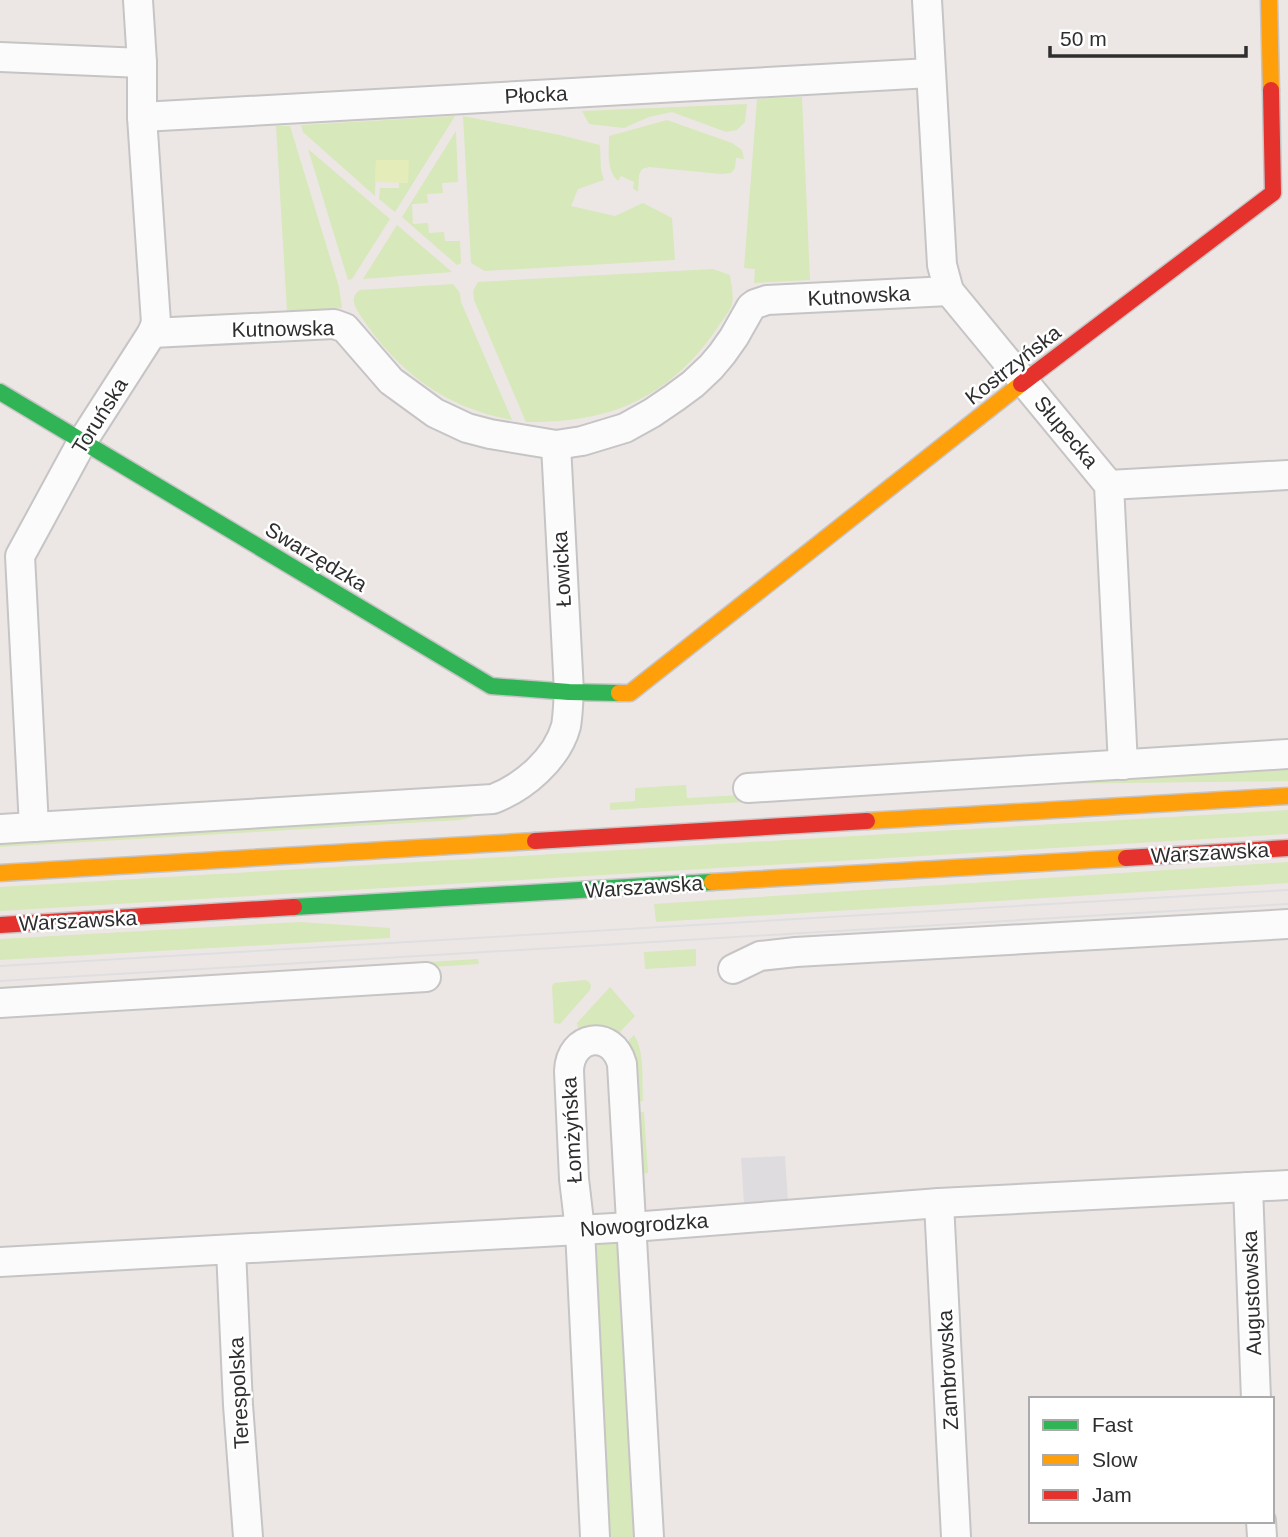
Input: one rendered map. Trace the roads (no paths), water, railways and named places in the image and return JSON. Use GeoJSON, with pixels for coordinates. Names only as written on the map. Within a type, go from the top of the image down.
{"type":"FeatureCollection","features":[{"type":"Feature","properties":{"kind":"main road","name":"Kostrzyńska"},"geometry":{"type":"LineString","coordinates":[[630,693],[1024,382],[1280,193],[1269,0]]}},
{"type":"Feature","properties":{"kind":"main road","name":"Swarzędzka"},"geometry":{"type":"LineString","coordinates":[[0,392],[491,686],[630,693]]}},
{"type":"Feature","properties":{"kind":"main road"},"geometry":{"type":"LineString","coordinates":[[0,873],[1288,796]]}},
{"type":"Feature","properties":{"kind":"main road","name":"Warszawska"},"geometry":{"type":"LineString","coordinates":[[0,925],[1288,848]]}},
{"type":"Feature","properties":{"kind":"street","name":"Toruńska"},"geometry":{"type":"LineString","coordinates":[[34,827],[10,557],[156,323],[142,117],[138,0]]}},
{"type":"Feature","properties":{"kind":"street","name":"Słupecka"},"geometry":{"type":"LineString","coordinates":[[927,0],[942,265],[948,291],[1109,485],[1123,765]]}},
{"type":"Feature","properties":{"kind":"street"},"geometry":{"type":"LineString","coordinates":[[0,57],[142,63]]}},
{"type":"Feature","properties":{"kind":"street","name":"Płocka"},"geometry":{"type":"LineString","coordinates":[[142,117],[930,73]]}},
{"type":"Feature","properties":{"kind":"street","name":"Kutnowska"},"geometry":{"type":"LineString","coordinates":[[152,333],[334,324],[345,328],[391,381],[452,422],[490,434],[556,445],[582,441],[625,428],[674,398],[711,368],[755,303],[766,300],[948,291]]}},
{"type":"Feature","properties":{"kind":"street","name":"Łowicka"},"geometry":{"type":"LineString","coordinates":[[556,445],[569,692]]}},
{"type":"Feature","properties":{"kind":"street"},"geometry":{"type":"LineString","coordinates":[[1109,485],[1288,475]]}},
{"type":"Feature","properties":{"kind":"street"},"geometry":{"type":"LineString","coordinates":[[0,829],[493,799],[508,793],[538,770],[557,747],[566,725],[569,692]]}},
{"type":"Feature","properties":{"kind":"street"},"geometry":{"type":"LineString","coordinates":[[748,788],[1288,754]]}},
{"type":"Feature","properties":{"kind":"street"},"geometry":{"type":"LineString","coordinates":[[733,970],[760,956],[796,952],[1288,924]]}},
{"type":"Feature","properties":{"kind":"street"},"geometry":{"type":"LineString","coordinates":[[0,1003],[426,977]]}},
{"type":"Feature","properties":{"kind":"street","name":"Łomżyńska"},"geometry":{"type":"LineString","coordinates":[[595,1537],[569,1064],[579,1046],[598,1040],[612,1045],[622,1064],[649,1537]]}},
{"type":"Feature","properties":{"kind":"street","name":"Nowogrodzka"},"geometry":{"type":"LineString","coordinates":[[0,1262],[632,1227],[939,1203],[1288,1185]]}},
{"type":"Feature","properties":{"kind":"street","name":"Augustowska"},"geometry":{"type":"LineString","coordinates":[[1248,1187],[1256,1397]]}},
{"type":"Feature","properties":{"kind":"street","name":"Zambrowska"},"geometry":{"type":"LineString","coordinates":[[939,1203],[957,1537]]}},
{"type":"Feature","properties":{"kind":"street","name":"Terespolska"},"geometry":{"type":"LineString","coordinates":[[232,1250],[238,1405],[248,1537]]}},
{"type":"Feature","properties":{"kind":"tram line"},"geometry":{"type":"LineString","coordinates":[[0,966],[1288,890]]}},
{"type":"Feature","properties":{"kind":"tram line"},"geometry":{"type":"LineString","coordinates":[[0,981],[1288,904]]}}]}
